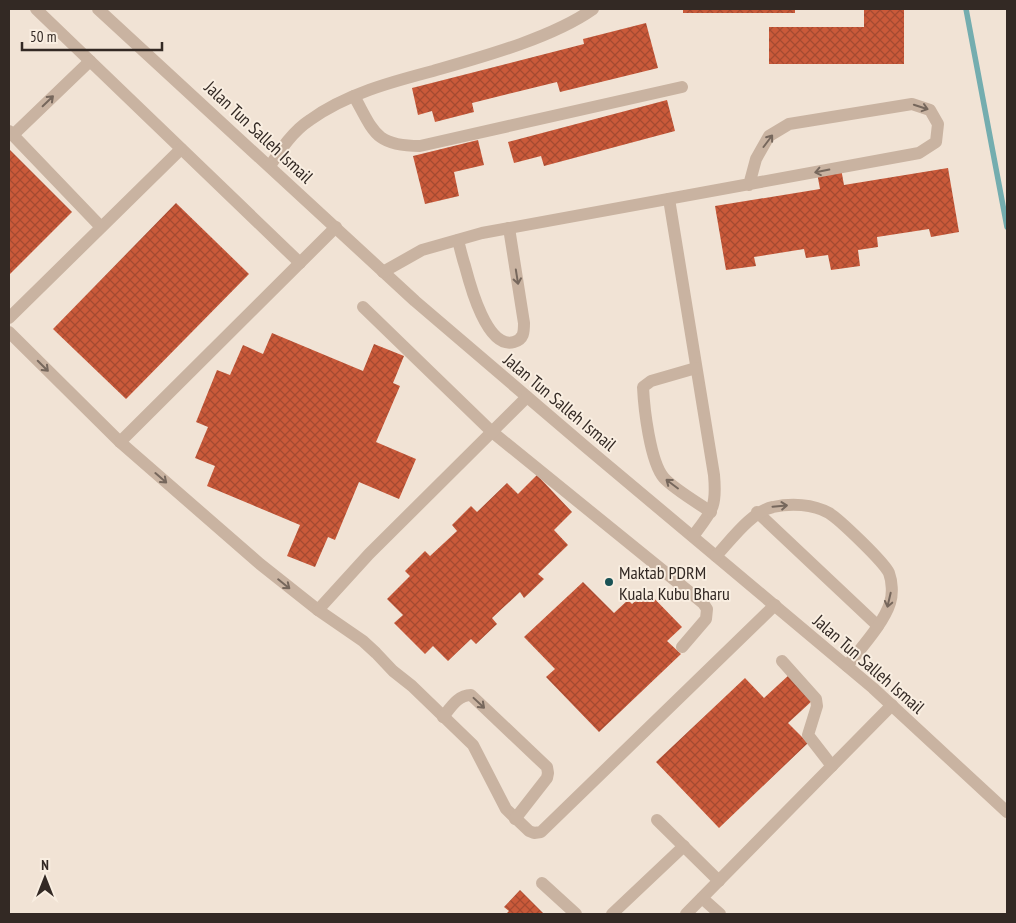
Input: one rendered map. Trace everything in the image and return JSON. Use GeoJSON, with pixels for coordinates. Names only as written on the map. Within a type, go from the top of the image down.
{"type":"FeatureCollection","features":[{"type":"Feature","properties":{"kind":"street"},"geometry":{"type":"LineString","coordinates":[[36,9],[300,262]]}},
{"type":"Feature","properties":{"kind":"street","name":"Jalan Tun Salleh Ismail"},"geometry":{"type":"LineString","coordinates":[[98,9],[415,301],[847,666],[892,705],[1007,812]]}},
{"type":"Feature","properties":{"kind":"street"},"geometry":{"type":"LineString","coordinates":[[270,166],[285,144],[309,120],[340,102],[389,82],[436,70],[522,43],[578,19],[593,9]]}},
{"type":"Feature","properties":{"kind":"street"},"geometry":{"type":"LineString","coordinates":[[90,61],[11,133],[101,228]]}},
{"type":"Feature","properties":{"kind":"street"},"geometry":{"type":"LineString","coordinates":[[354,96],[374,132],[387,142],[403,146],[420,146],[682,88]]}},
{"type":"Feature","properties":{"kind":"street"},"geometry":{"type":"LineString","coordinates":[[384,272],[422,250],[509,228],[749,185],[919,153],[936,142],[938,124],[930,110],[912,104],[789,124],[769,136],[756,159],[749,185]]}},
{"type":"Feature","properties":{"kind":"street"},"geometry":{"type":"LineString","coordinates":[[9,318],[181,148]]}},
{"type":"Feature","properties":{"kind":"street"},"geometry":{"type":"LineString","coordinates":[[669,199],[716,496],[711,512],[692,536]]}},
{"type":"Feature","properties":{"kind":"street"},"geometry":{"type":"LineString","coordinates":[[120,442],[336,227]]}},
{"type":"Feature","properties":{"kind":"street"},"geometry":{"type":"LineString","coordinates":[[458,240],[476,305],[493,334],[502,342],[516,342],[524,333],[524,323],[509,228]]}},
{"type":"Feature","properties":{"kind":"street"},"geometry":{"type":"LineString","coordinates":[[363,307],[492,431],[704,603],[707,610],[706,619],[682,647]]}},
{"type":"Feature","properties":{"kind":"street"},"geometry":{"type":"LineString","coordinates":[[9,332],[120,442],[260,564],[376,653],[474,745],[506,809],[528,831],[541,832],[775,605]]}},
{"type":"Feature","properties":{"kind":"street"},"geometry":{"type":"LineString","coordinates":[[696,368],[652,381],[643,387],[644,397],[651,444],[658,469],[665,479],[711,512]]}},
{"type":"Feature","properties":{"kind":"street"},"geometry":{"type":"LineString","coordinates":[[318,610],[369,554],[527,397]]}},
{"type":"Feature","properties":{"kind":"street"},"geometry":{"type":"LineString","coordinates":[[716,556],[757,512],[772,507],[802,504],[829,513],[857,537],[888,572],[892,587],[890,603],[878,626],[847,666]]}},
{"type":"Feature","properties":{"kind":"street"},"geometry":{"type":"LineString","coordinates":[[757,512],[878,626]]}},
{"type":"Feature","properties":{"kind":"street"},"geometry":{"type":"LineString","coordinates":[[782,661],[816,699],[817,706],[808,735],[832,766]]}},
{"type":"Feature","properties":{"kind":"street"},"geometry":{"type":"LineString","coordinates":[[443,717],[460,697],[471,695],[547,767],[547,778],[515,819]]}},
{"type":"Feature","properties":{"kind":"street"},"geometry":{"type":"LineString","coordinates":[[686,914],[892,705]]}},
{"type":"Feature","properties":{"kind":"street"},"geometry":{"type":"LineString","coordinates":[[657,820],[719,881]]}},
{"type":"Feature","properties":{"kind":"street"},"geometry":{"type":"LineString","coordinates":[[612,914],[684,846]]}},
{"type":"Feature","properties":{"kind":"street"},"geometry":{"type":"LineString","coordinates":[[542,883],[576,914]]}},
{"type":"Feature","properties":{"kind":"street"},"geometry":{"type":"LineString","coordinates":[[702,898],[720,914]]}},
{"type":"Feature","properties":{"kind":"building"},"geometry":{"type":"Polygon","coordinates":[[[683,9],[795,9],[795,13],[683,13],[683,9]]]}},
{"type":"Feature","properties":{"kind":"building"},"geometry":{"type":"Polygon","coordinates":[[[864,9],[904,9],[904,64],[769,64],[769,27],[864,27],[864,9]]]}},
{"type":"Feature","properties":{"kind":"building"},"geometry":{"type":"Polygon","coordinates":[[[646,23],[658,68],[560,92],[557,82],[472,103],[474,112],[435,122],[432,111],[418,115],[412,88],[584,44],[583,39],[646,23]]]}},
{"type":"Feature","properties":{"kind":"building"},"geometry":{"type":"Polygon","coordinates":[[[667,100],[675,131],[544,166],[541,156],[514,163],[508,142],[667,100]]]}},
{"type":"Feature","properties":{"kind":"building"},"geometry":{"type":"Polygon","coordinates":[[[478,140],[484,165],[454,172],[459,196],[425,204],[413,156],[478,140]]]}},
{"type":"Feature","properties":{"kind":"building"},"geometry":{"type":"Polygon","coordinates":[[[9,149],[72,212],[9,275],[9,149]]]}},
{"type":"Feature","properties":{"kind":"building"},"geometry":{"type":"Polygon","coordinates":[[[840,163],[844,185],[948,168],[959,232],[931,237],[929,229],[877,237],[878,247],[858,250],[860,266],[831,270],[828,255],[806,258],[804,249],[754,257],[756,266],[726,270],[715,206],[820,189],[816,167],[840,163]]]}},
{"type":"Feature","properties":{"kind":"building"},"geometry":{"type":"Polygon","coordinates":[[[176,203],[249,274],[126,399],[53,329],[176,203]]]}},
{"type":"Feature","properties":{"kind":"building"},"geometry":{"type":"Polygon","coordinates":[[[272,333],[363,371],[374,344],[404,356],[393,383],[400,386],[376,442],[416,459],[399,499],[359,482],[335,540],[328,537],[315,567],[287,556],[300,525],[207,486],[215,466],[195,458],[208,427],[196,422],[217,370],[230,375],[243,345],[263,354],[272,333]]]}},
{"type":"Feature","properties":{"kind":"building"},"geometry":{"type":"Polygon","coordinates":[[[537,475],[572,512],[554,530],[568,545],[538,574],[544,579],[524,598],[520,592],[492,618],[497,624],[476,644],[471,639],[448,661],[433,646],[425,654],[394,623],[403,615],[387,599],[410,576],[405,571],[425,551],[430,556],[457,531],[452,525],[471,506],[477,512],[507,483],[518,494],[537,475]]]}},
{"type":"Feature","properties":{"kind":"building"},"geometry":{"type":"Polygon","coordinates":[[[583,582],[614,613],[628,600],[632,604],[647,591],[682,627],[667,641],[681,654],[599,732],[546,677],[555,669],[524,637],[583,582]]]}},
{"type":"Feature","properties":{"kind":"building"},"geometry":{"type":"Polygon","coordinates":[[[789,675],[813,700],[788,723],[808,743],[719,828],[656,762],[745,678],[764,698],[789,675]]]}},
{"type":"Feature","properties":{"kind":"building"},"geometry":{"type":"Polygon","coordinates":[[[520,890],[544,914],[506,914],[509,911],[504,907],[520,890]]]}},
{"type":"Feature","properties":{"kind":"waterway"},"geometry":{"type":"LineString","coordinates":[[966,9],[1007,227]]}},
{"type":"Feature","properties":{"kind":"place","name":"Maktab PDRM Kuala Kubu Bharu"},"geometry":{"type":"Point","coordinates":[609,582]}}]}
